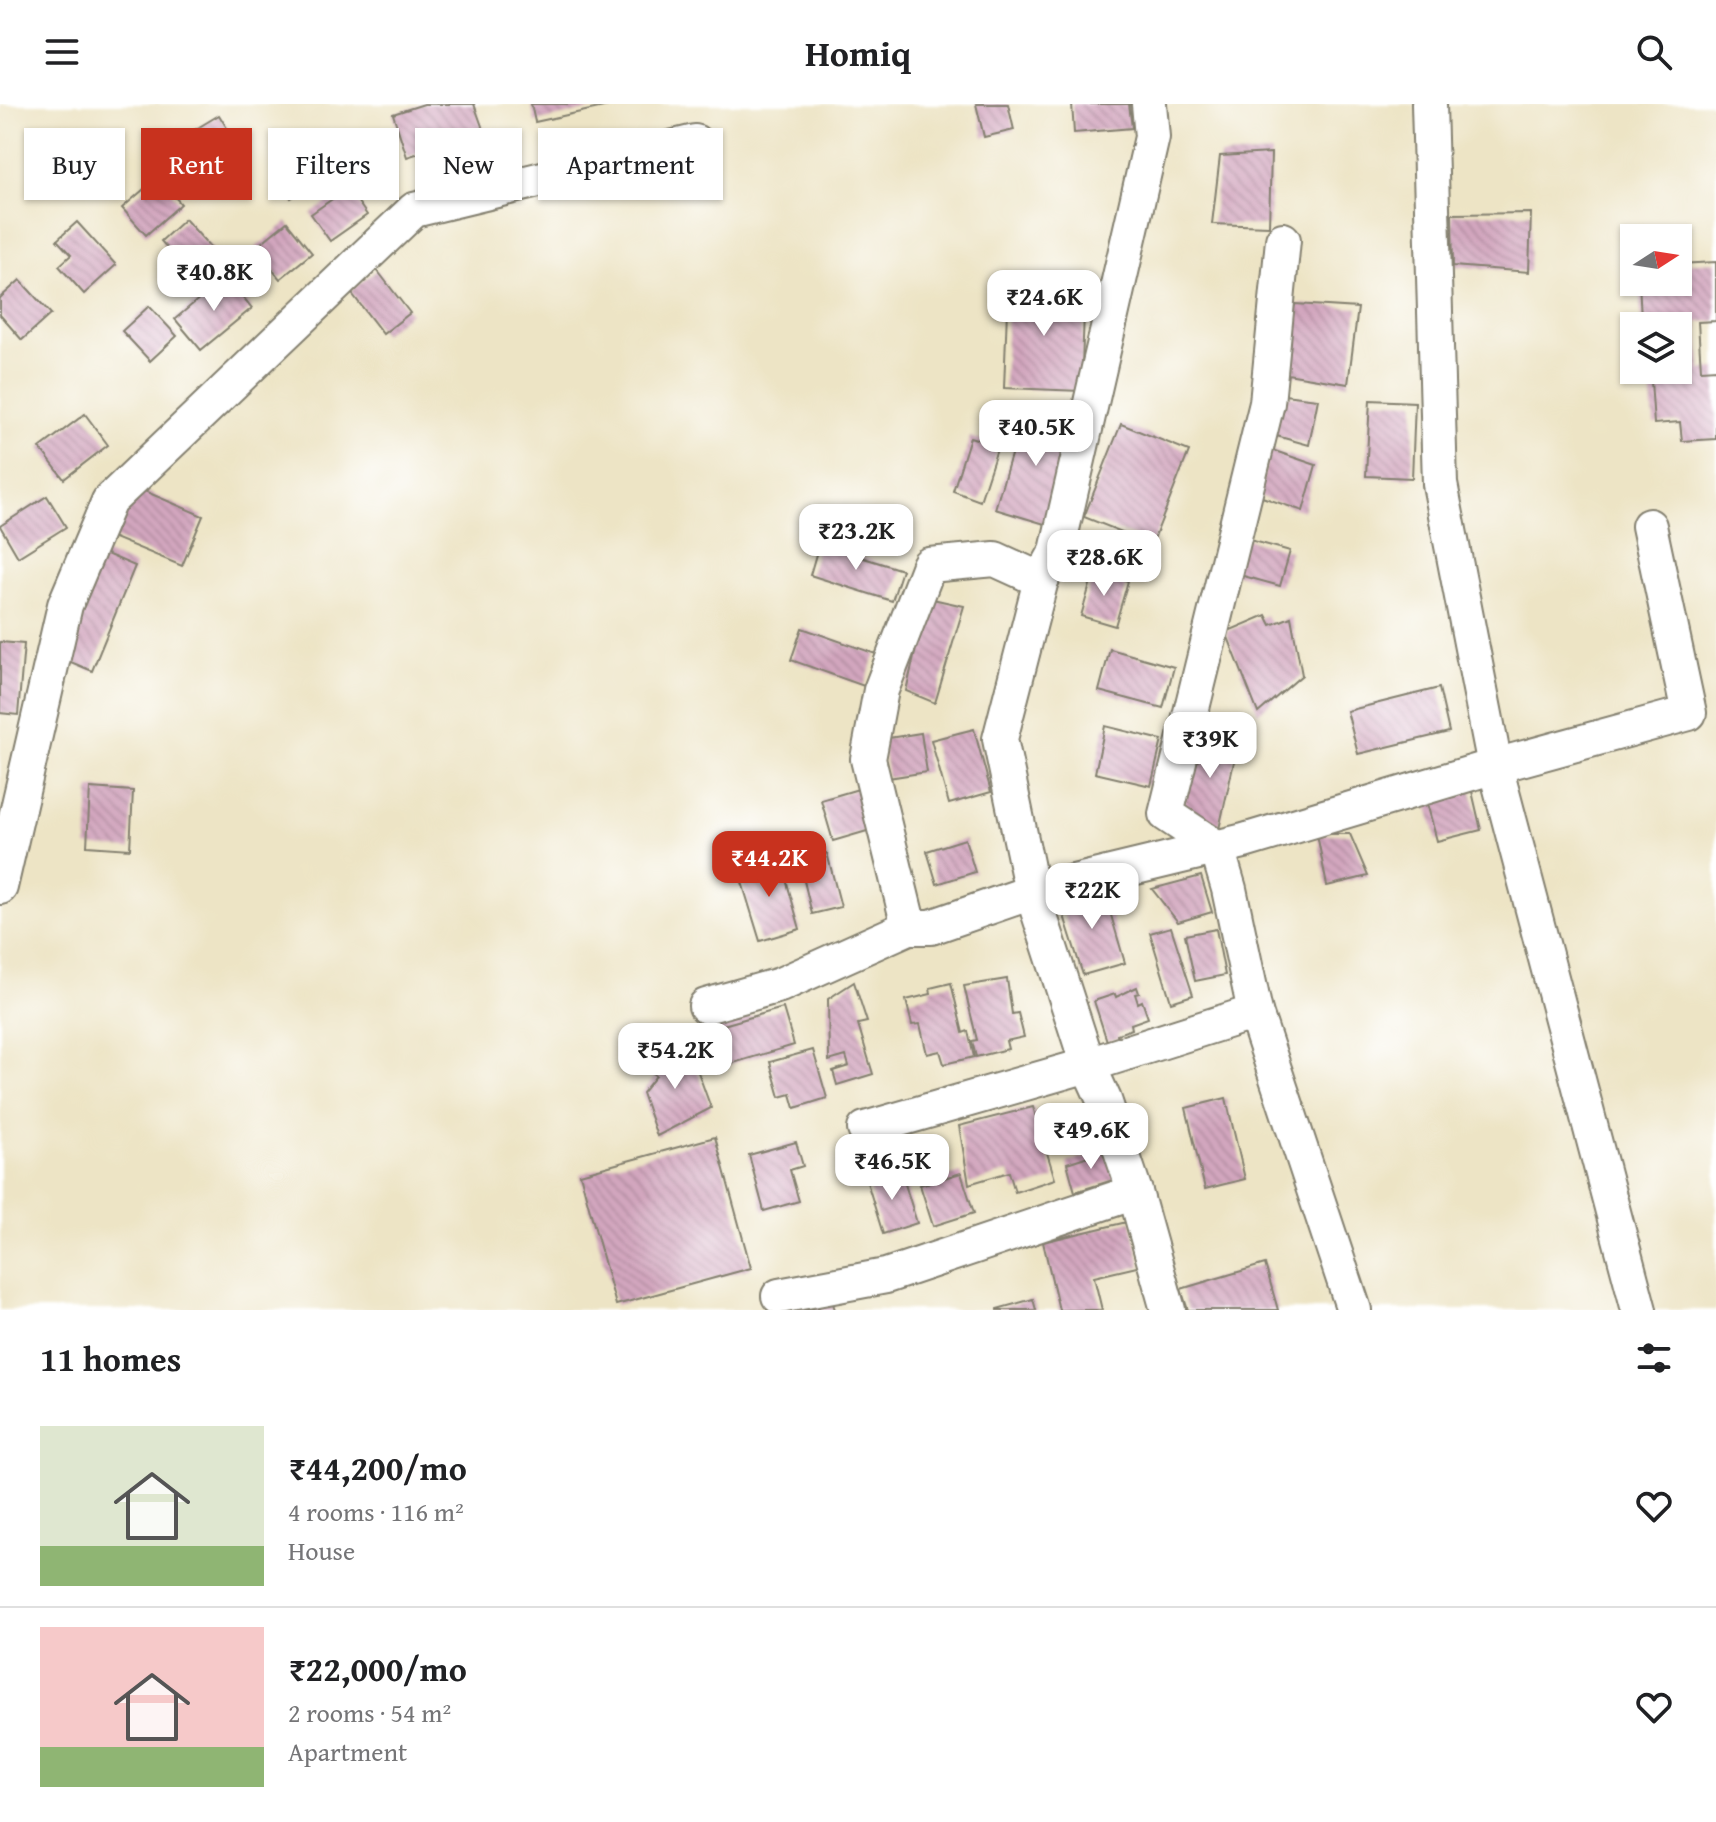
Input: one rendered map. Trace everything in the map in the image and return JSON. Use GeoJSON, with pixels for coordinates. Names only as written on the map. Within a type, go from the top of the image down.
{"type":"FeatureCollection","features":[{"type":"Feature","properties":{"kind":"street"},"geometry":{"type":"LineString","coordinates":[[1149,104],[1152,137],[1057,551],[1041,580],[1000,739],[1032,892],[1088,1065],[1104,1100],[1135,1192],[1168,1310]]}},
{"type":"Feature","properties":{"kind":"street"},"geometry":{"type":"LineString","coordinates":[[1429,104],[1440,484],[1495,766],[1639,1310]]}},
{"type":"Feature","properties":{"kind":"street"},"geometry":{"type":"LineString","coordinates":[[0,887],[65,605],[109,501],[414,210],[538,180]]}},
{"type":"Feature","properties":{"kind":"street"},"geometry":{"type":"LineString","coordinates":[[1283,240],[1267,403],[1166,814],[1217,848],[1255,1012],[1354,1310]]}},
{"type":"Feature","properties":{"kind":"street"},"geometry":{"type":"LineString","coordinates":[[706,1006],[780,985],[909,927],[931,927],[1032,892],[1217,848],[1689,713],[1649,526]]}},
{"type":"Feature","properties":{"kind":"street"},"geometry":{"type":"LineString","coordinates":[[909,927],[868,759],[881,690],[929,565],[995,559],[1041,580]]}},
{"type":"Feature","properties":{"kind":"street"},"geometry":{"type":"LineString","coordinates":[[865,1129],[1088,1065],[1255,1012]]}},
{"type":"Feature","properties":{"kind":"street"},"geometry":{"type":"LineString","coordinates":[[779,1296],[886,1276],[1135,1192]]}},
{"type":"Feature","properties":{"kind":"building"},"geometry":{"type":"Polygon","coordinates":[[[424,104],[474,104],[483,128],[415,128],[415,154],[407,157],[393,114],[424,104]]]}},
{"type":"Feature","properties":{"kind":"building"},"geometry":{"type":"Polygon","coordinates":[[[531,104],[613,104],[613,105],[535,122],[531,104]]]}},
{"type":"Feature","properties":{"kind":"building"},"geometry":{"type":"Polygon","coordinates":[[[976,104],[1008,104],[1014,130],[984,137],[976,104]]]}},
{"type":"Feature","properties":{"kind":"building"},"geometry":{"type":"Polygon","coordinates":[[[1072,104],[1129,104],[1132,128],[1074,133],[1072,104]]]}},
{"type":"Feature","properties":{"kind":"building"},"geometry":{"type":"Polygon","coordinates":[[[219,115],[227,128],[198,128],[219,115]]]}},
{"type":"Feature","properties":{"kind":"building"},"geometry":{"type":"Polygon","coordinates":[[[1271,153],[1269,226],[1212,224],[1220,156],[1271,153]]]}},
{"type":"Feature","properties":{"kind":"building"},"geometry":{"type":"Polygon","coordinates":[[[141,192],[141,200],[178,200],[181,204],[146,235],[122,208],[141,192]]]}},
{"type":"Feature","properties":{"kind":"building"},"geometry":{"type":"Polygon","coordinates":[[[331,200],[356,200],[367,215],[330,241],[311,214],[331,200]]]}},
{"type":"Feature","properties":{"kind":"building"},"geometry":{"type":"Polygon","coordinates":[[[1531,213],[1529,272],[1453,266],[1452,214],[1531,213]]]}},
{"type":"Feature","properties":{"kind":"building"},"geometry":{"type":"Polygon","coordinates":[[[185,219],[221,259],[197,281],[161,241],[185,219]]]}},
{"type":"Feature","properties":{"kind":"building"},"geometry":{"type":"Polygon","coordinates":[[[77,222],[116,265],[84,294],[59,266],[71,255],[57,240],[77,222]]]}},
{"type":"Feature","properties":{"kind":"building"},"geometry":{"type":"Polygon","coordinates":[[[287,222],[312,253],[280,279],[255,248],[287,222]]]}},
{"type":"Feature","properties":{"kind":"building"},"geometry":{"type":"Polygon","coordinates":[[[1716,262],[1716,321],[1698,322],[1701,370],[1716,369],[1716,439],[1682,441],[1680,422],[1654,424],[1651,384],[1692,384],[1692,312],[1641,312],[1640,296],[1692,296],[1692,263],[1716,262]]]}},
{"type":"Feature","properties":{"kind":"building"},"geometry":{"type":"Polygon","coordinates":[[[377,270],[410,313],[383,334],[350,291],[377,270]]]}},
{"type":"Feature","properties":{"kind":"building"},"geometry":{"type":"Polygon","coordinates":[[[226,276],[252,308],[201,350],[175,319],[226,276]]]}},
{"type":"Feature","properties":{"kind":"building"},"geometry":{"type":"Polygon","coordinates":[[[20,280],[51,314],[22,340],[0,315],[0,298],[20,280]]]}},
{"type":"Feature","properties":{"kind":"building"},"geometry":{"type":"Polygon","coordinates":[[[1008,284],[1085,287],[1081,391],[1004,388],[1008,284]]]}},
{"type":"Feature","properties":{"kind":"building"},"geometry":{"type":"Polygon","coordinates":[[[1295,304],[1358,308],[1348,384],[1281,373],[1295,304]]]}},
{"type":"Feature","properties":{"kind":"building"},"geometry":{"type":"Polygon","coordinates":[[[149,306],[177,336],[150,361],[122,331],[149,306]]]}},
{"type":"Feature","properties":{"kind":"building"},"geometry":{"type":"Polygon","coordinates":[[[1284,395],[1318,399],[1309,445],[1273,435],[1284,395]]]}},
{"type":"Feature","properties":{"kind":"building"},"geometry":{"type":"Polygon","coordinates":[[[1370,400],[1415,402],[1412,478],[1366,476],[1370,400]]]}},
{"type":"Feature","properties":{"kind":"building"},"geometry":{"type":"Polygon","coordinates":[[[1024,411],[1077,427],[1048,525],[995,509],[1024,411]]]}},
{"type":"Feature","properties":{"kind":"building"},"geometry":{"type":"Polygon","coordinates":[[[85,414],[108,445],[64,479],[40,448],[85,414]]]}},
{"type":"Feature","properties":{"kind":"building"},"geometry":{"type":"Polygon","coordinates":[[[1121,424],[1189,451],[1152,544],[1084,517],[1121,424]]]}},
{"type":"Feature","properties":{"kind":"building"},"geometry":{"type":"Polygon","coordinates":[[[970,437],[998,446],[980,501],[953,491],[970,437]]]}},
{"type":"Feature","properties":{"kind":"building"},"geometry":{"type":"Polygon","coordinates":[[[1269,449],[1316,465],[1303,511],[1259,496],[1269,449]]]}},
{"type":"Feature","properties":{"kind":"building"},"geometry":{"type":"Polygon","coordinates":[[[128,484],[203,516],[182,566],[107,535],[128,484]]]}},
{"type":"Feature","properties":{"kind":"building"},"geometry":{"type":"Polygon","coordinates":[[[47,496],[66,527],[18,557],[0,526],[47,496]]]}},
{"type":"Feature","properties":{"kind":"building"},"geometry":{"type":"Polygon","coordinates":[[[1239,537],[1290,551],[1280,586],[1229,572],[1239,537]]]}},
{"type":"Feature","properties":{"kind":"building"},"geometry":{"type":"Polygon","coordinates":[[[819,544],[902,570],[892,601],[810,575],[819,544]]]}},
{"type":"Feature","properties":{"kind":"building"},"geometry":{"type":"Polygon","coordinates":[[[97,550],[135,566],[92,671],[54,655],[97,550]]]}},
{"type":"Feature","properties":{"kind":"building"},"geometry":{"type":"Polygon","coordinates":[[[1094,571],[1128,581],[1115,626],[1081,616],[1094,571]]]}},
{"type":"Feature","properties":{"kind":"building"},"geometry":{"type":"Polygon","coordinates":[[[928,598],[964,606],[935,703],[906,691],[928,598]]]}},
{"type":"Feature","properties":{"kind":"building"},"geometry":{"type":"Polygon","coordinates":[[[1266,615],[1271,625],[1291,617],[1302,675],[1258,713],[1226,632],[1266,615]]]}},
{"type":"Feature","properties":{"kind":"building"},"geometry":{"type":"Polygon","coordinates":[[[802,628],[876,654],[864,686],[791,660],[802,628]]]}},
{"type":"Feature","properties":{"kind":"building"},"geometry":{"type":"Polygon","coordinates":[[[0,642],[24,644],[18,715],[0,713],[0,642]]]}},
{"type":"Feature","properties":{"kind":"building"},"geometry":{"type":"Polygon","coordinates":[[[1110,649],[1174,667],[1163,708],[1099,691],[1110,649]]]}},
{"type":"Feature","properties":{"kind":"building"},"geometry":{"type":"Polygon","coordinates":[[[1439,688],[1449,732],[1358,754],[1347,711],[1439,688]]]}},
{"type":"Feature","properties":{"kind":"building"},"geometry":{"type":"Polygon","coordinates":[[[1105,726],[1162,740],[1151,786],[1095,773],[1105,726]]]}},
{"type":"Feature","properties":{"kind":"building"},"geometry":{"type":"Polygon","coordinates":[[[1206,727],[1240,735],[1219,829],[1177,822],[1206,727]]]}},
{"type":"Feature","properties":{"kind":"building"},"geometry":{"type":"Polygon","coordinates":[[[974,729],[991,792],[949,804],[931,740],[974,729]]]}},
{"type":"Feature","properties":{"kind":"building"},"geometry":{"type":"Polygon","coordinates":[[[921,733],[927,772],[888,778],[882,739],[921,733]]]}},
{"type":"Feature","properties":{"kind":"building"},"geometry":{"type":"Polygon","coordinates":[[[872,785],[884,826],[833,841],[821,800],[872,785]]]}},
{"type":"Feature","properties":{"kind":"building"},"geometry":{"type":"Polygon","coordinates":[[[1471,787],[1481,830],[1437,841],[1426,799],[1471,787]]]}},
{"type":"Feature","properties":{"kind":"building"},"geometry":{"type":"Polygon","coordinates":[[[90,788],[133,791],[130,849],[87,846],[90,788]]]}},
{"type":"Feature","properties":{"kind":"building"},"geometry":{"type":"Polygon","coordinates":[[[1317,834],[1350,834],[1368,876],[1327,886],[1317,834]]]}},
{"type":"Feature","properties":{"kind":"building"},"geometry":{"type":"Polygon","coordinates":[[[965,839],[975,872],[937,884],[927,851],[965,839]]]}},
{"type":"Feature","properties":{"kind":"building"},"geometry":{"type":"Polygon","coordinates":[[[827,853],[841,907],[812,914],[799,860],[827,853]]]}},
{"type":"Feature","properties":{"kind":"building"},"geometry":{"type":"Polygon","coordinates":[[[780,858],[800,929],[760,941],[738,869],[780,858]]]}},
{"type":"Feature","properties":{"kind":"building"},"geometry":{"type":"Polygon","coordinates":[[[1201,876],[1212,912],[1178,922],[1152,889],[1201,876]]]}},
{"type":"Feature","properties":{"kind":"building"},"geometry":{"type":"Polygon","coordinates":[[[1103,888],[1125,963],[1083,975],[1059,900],[1103,888]]]}},
{"type":"Feature","properties":{"kind":"building"},"geometry":{"type":"Polygon","coordinates":[[[1171,927],[1193,995],[1171,1002],[1150,933],[1171,927]]]}},
{"type":"Feature","properties":{"kind":"building"},"geometry":{"type":"Polygon","coordinates":[[[1216,929],[1225,975],[1195,981],[1185,935],[1216,929]]]}},
{"type":"Feature","properties":{"kind":"building"},"geometry":{"type":"Polygon","coordinates":[[[1007,979],[1012,1014],[1018,1013],[1024,1037],[1006,1041],[1008,1049],[976,1057],[972,1041],[977,1040],[964,986],[1007,979]]]}},
{"type":"Feature","properties":{"kind":"building"},"geometry":{"type":"Polygon","coordinates":[[[854,982],[867,1022],[858,1024],[873,1074],[837,1085],[833,1071],[849,1066],[846,1056],[829,1061],[828,999],[854,982]]]}},
{"type":"Feature","properties":{"kind":"building"},"geometry":{"type":"Polygon","coordinates":[[[951,983],[963,1033],[968,1031],[974,1057],[944,1064],[940,1051],[927,1054],[920,1024],[912,1025],[906,1000],[931,994],[930,988],[951,983]]]}},
{"type":"Feature","properties":{"kind":"building"},"geometry":{"type":"Polygon","coordinates":[[[1137,987],[1139,993],[1135,994],[1138,1003],[1142,1001],[1148,1018],[1131,1024],[1132,1029],[1117,1034],[1119,1038],[1107,1041],[1094,1001],[1115,994],[1116,997],[1137,987]]]}},
{"type":"Feature","properties":{"kind":"building"},"geometry":{"type":"Polygon","coordinates":[[[783,1008],[794,1045],[720,1067],[709,1029],[783,1008]]]}},
{"type":"Feature","properties":{"kind":"building"},"geometry":{"type":"Polygon","coordinates":[[[686,1039],[711,1108],[657,1136],[642,1093],[656,1076],[650,1071],[667,1050],[673,1054],[686,1039]]]}},
{"type":"Feature","properties":{"kind":"building"},"geometry":{"type":"Polygon","coordinates":[[[813,1050],[827,1098],[795,1108],[791,1094],[780,1097],[770,1062],[813,1050]]]}},
{"type":"Feature","properties":{"kind":"building"},"geometry":{"type":"Polygon","coordinates":[[[1226,1098],[1245,1179],[1205,1189],[1186,1108],[1226,1098]]]}},
{"type":"Feature","properties":{"kind":"building"},"geometry":{"type":"Polygon","coordinates":[[[1033,1107],[1055,1179],[1015,1192],[1009,1172],[969,1184],[959,1126],[1033,1107]]]}},
{"type":"Feature","properties":{"kind":"building"},"geometry":{"type":"Polygon","coordinates":[[[715,1137],[751,1268],[616,1305],[580,1174],[715,1137]]]}},
{"type":"Feature","properties":{"kind":"building"},"geometry":{"type":"Polygon","coordinates":[[[796,1142],[803,1166],[790,1170],[799,1201],[764,1211],[749,1155],[796,1142]]]}},
{"type":"Feature","properties":{"kind":"building"},"geometry":{"type":"Polygon","coordinates":[[[1107,1150],[1116,1179],[1075,1192],[1067,1163],[1107,1150]]]}},
{"type":"Feature","properties":{"kind":"building"},"geometry":{"type":"Polygon","coordinates":[[[901,1171],[917,1223],[883,1234],[867,1182],[901,1171]]]}},
{"type":"Feature","properties":{"kind":"building"},"geometry":{"type":"Polygon","coordinates":[[[961,1173],[974,1213],[933,1226],[920,1185],[961,1173]]]}},
{"type":"Feature","properties":{"kind":"building"},"geometry":{"type":"Polygon","coordinates":[[[1131,1221],[1141,1266],[1094,1277],[1102,1310],[1059,1310],[1043,1242],[1131,1221]]]}},
{"type":"Feature","properties":{"kind":"building"},"geometry":{"type":"Polygon","coordinates":[[[1265,1264],[1278,1310],[1188,1310],[1181,1289],[1265,1264]]]}},
{"type":"Feature","properties":{"kind":"building"},"geometry":{"type":"Polygon","coordinates":[[[829,1290],[835,1310],[796,1310],[829,1290]]]}},
{"type":"Feature","properties":{"kind":"building"},"geometry":{"type":"Polygon","coordinates":[[[1033,1299],[1036,1310],[997,1310],[997,1309],[1033,1299]]]}}]}
